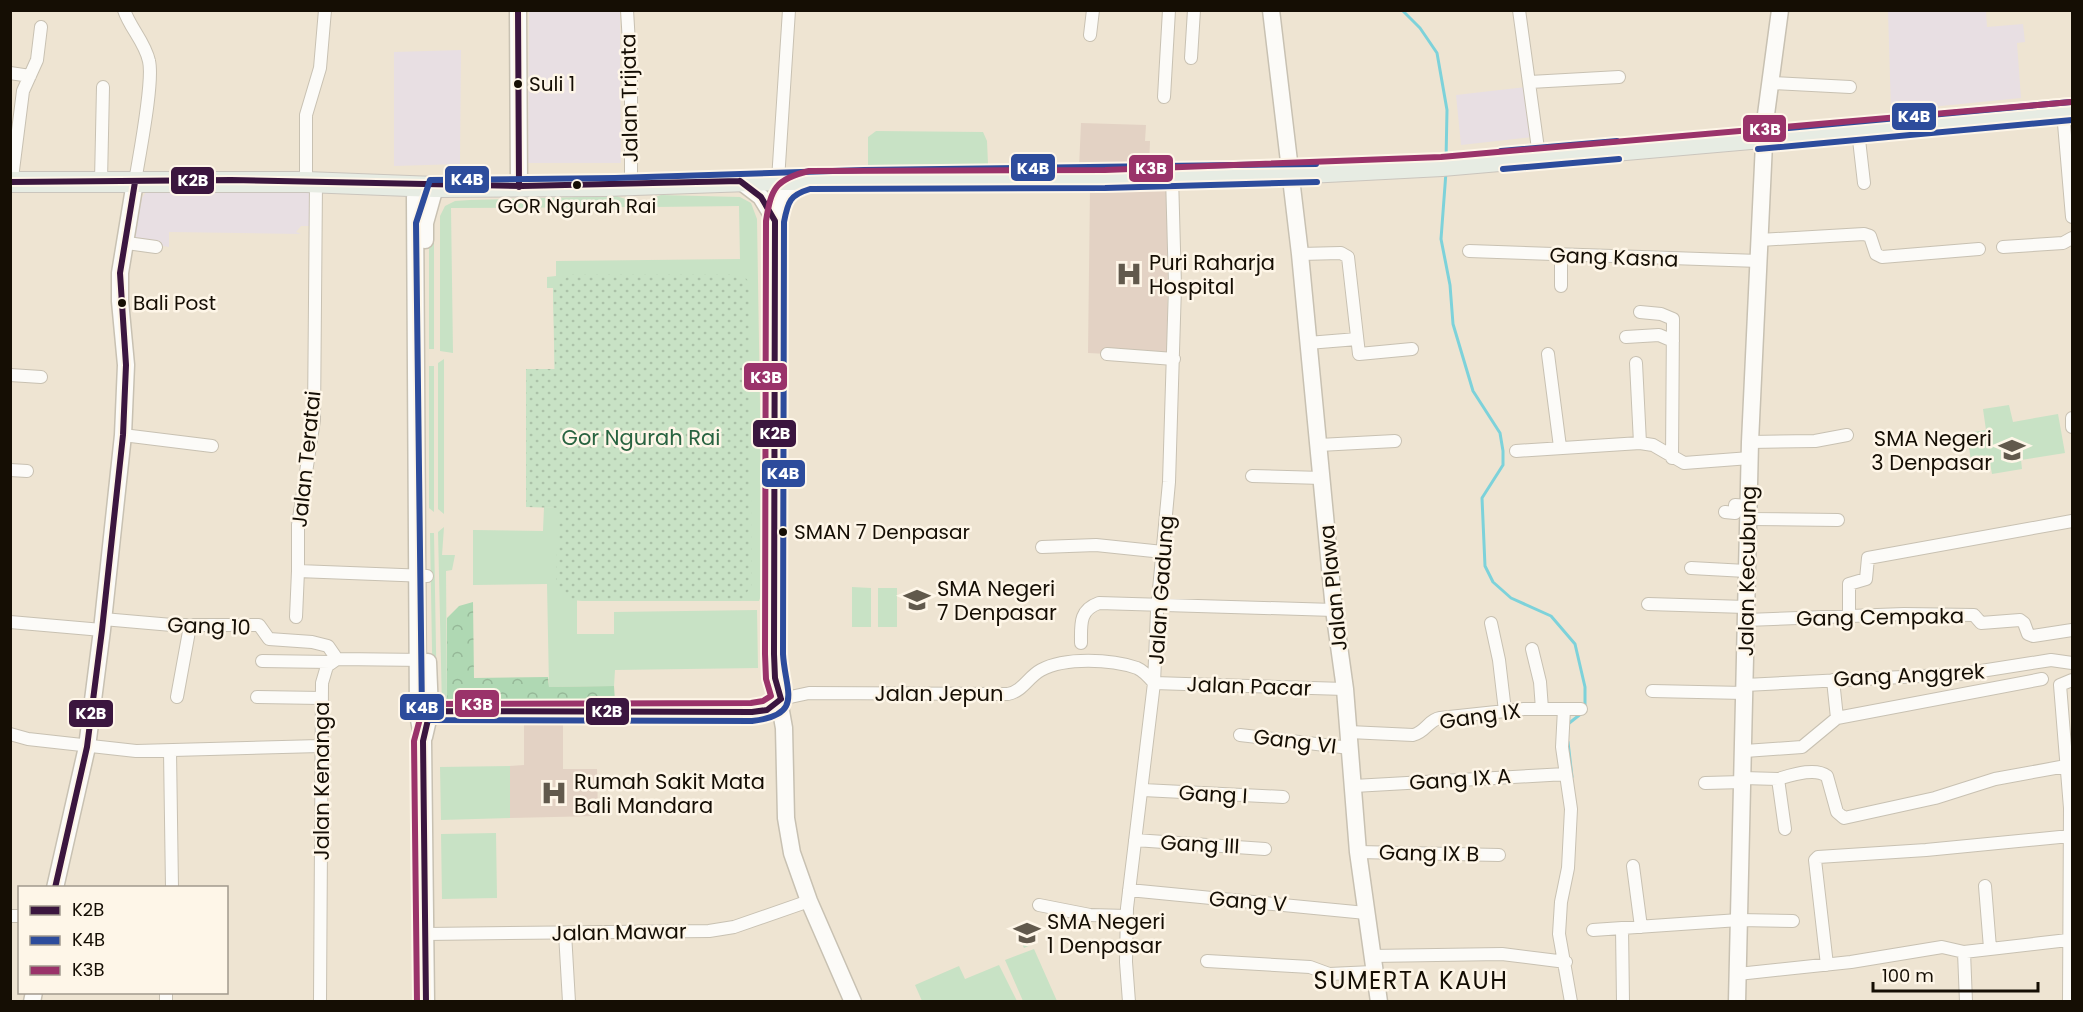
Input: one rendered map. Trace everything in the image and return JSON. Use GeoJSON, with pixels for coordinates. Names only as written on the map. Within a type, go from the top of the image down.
{"type":"FeatureCollection","features":[{"type":"Feature","properties":{"kind":"main road"},"geometry":{"type":"LineString","coordinates":[[11,182],[311,182],[426,187],[519,187],[631,186],[778,180],[1289,174],[1442,166],[1539,156],[1765,140],[2068,112]]}},
{"type":"Feature","properties":{"kind":"street"},"geometry":{"type":"LineString","coordinates":[[55,886],[87,747],[123,435],[126,365],[120,273],[127,243],[150,70],[146,51],[129,25],[123,10]]}},
{"type":"Feature","properties":{"kind":"street","name":"Jalan Teratai"},"geometry":{"type":"LineString","coordinates":[[296,617],[297,525],[314,420],[311,182],[306,115],[320,68],[325,10]]}},
{"type":"Feature","properties":{"kind":"street"},"geometry":{"type":"LineString","coordinates":[[518,10],[519,187]]}},
{"type":"Feature","properties":{"kind":"street","name":"Jalan Trijata"},"geometry":{"type":"LineString","coordinates":[[627,10],[631,77],[631,186]]}},
{"type":"Feature","properties":{"kind":"street"},"geometry":{"type":"LineString","coordinates":[[778,180],[789,10]]}},
{"type":"Feature","properties":{"kind":"street"},"geometry":{"type":"LineString","coordinates":[[1090,35],[1093,10]]}},
{"type":"Feature","properties":{"kind":"street"},"geometry":{"type":"LineString","coordinates":[[1164,97],[1169,10]]}},
{"type":"Feature","properties":{"kind":"street"},"geometry":{"type":"LineString","coordinates":[[1191,58],[1194,10]]}},
{"type":"Feature","properties":{"kind":"street","name":"Jalan Plawa"},"geometry":{"type":"LineString","coordinates":[[1271,10],[1300,254],[1334,610],[1345,688],[1358,852],[1379,1002]]}},
{"type":"Feature","properties":{"kind":"street"},"geometry":{"type":"LineString","coordinates":[[1519,10],[1539,156]]}},
{"type":"Feature","properties":{"kind":"street","name":"Jalan Kecubung"},"geometry":{"type":"LineString","coordinates":[[1737,1002],[1745,751],[1746,571],[1750,450],[1765,140],[1780,10]]}},
{"type":"Feature","properties":{"kind":"street"},"geometry":{"type":"LineString","coordinates":[[10,188],[23,91],[36,60],[41,27]]}},
{"type":"Feature","properties":{"kind":"street"},"geometry":{"type":"LineString","coordinates":[[10,73],[30,76]]}},
{"type":"Feature","properties":{"kind":"street"},"geometry":{"type":"LineString","coordinates":[[1530,82],[1619,77]]}},
{"type":"Feature","properties":{"kind":"street"},"geometry":{"type":"LineString","coordinates":[[1771,83],[1850,87]]}},
{"type":"Feature","properties":{"kind":"street"},"geometry":{"type":"LineString","coordinates":[[101,181],[103,87]]}},
{"type":"Feature","properties":{"kind":"street"},"geometry":{"type":"LineString","coordinates":[[2068,112],[2073,217]]}},
{"type":"Feature","properties":{"kind":"street"},"geometry":{"type":"LineString","coordinates":[[1858,131],[1864,183]]}},
{"type":"Feature","properties":{"kind":"street","name":"Jalan Gadung"},"geometry":{"type":"LineString","coordinates":[[1130,1002],[1126,962],[1127,916],[1154,683],[1158,604],[1169,482],[1174,359],[1172,176]]}},
{"type":"Feature","properties":{"kind":"street"},"geometry":{"type":"LineString","coordinates":[[809,180],[790,186],[780,195],[776,221],[775,678],[781,699],[786,818],[792,853],[809,901],[853,1002]]}},
{"type":"Feature","properties":{"kind":"street"},"geometry":{"type":"LineString","coordinates":[[740,181],[761,197],[776,221]]}},
{"type":"Feature","properties":{"kind":"street"},"geometry":{"type":"LineString","coordinates":[[426,187],[423,660],[418,714],[423,741],[426,1002]]}},
{"type":"Feature","properties":{"kind":"street"},"geometry":{"type":"LineString","coordinates":[[1760,240],[1864,234],[1870,237],[1876,254],[1882,257],[1979,249]]}},
{"type":"Feature","properties":{"kind":"street"},"geometry":{"type":"LineString","coordinates":[[2002,247],[2063,243],[2073,238]]}},
{"type":"Feature","properties":{"kind":"street"},"geometry":{"type":"LineString","coordinates":[[127,243],[156,247]]}},
{"type":"Feature","properties":{"kind":"street","name":"Gang Kasna"},"geometry":{"type":"LineString","coordinates":[[1469,251],[1759,261]]}},
{"type":"Feature","properties":{"kind":"street"},"geometry":{"type":"LineString","coordinates":[[1300,254],[1341,253],[1348,257],[1359,354],[1412,349]]}},
{"type":"Feature","properties":{"kind":"street"},"geometry":{"type":"LineString","coordinates":[[1561,255],[1561,286]]}},
{"type":"Feature","properties":{"kind":"street"},"geometry":{"type":"LineString","coordinates":[[1640,312],[1661,314],[1673,319],[1672,458]]}},
{"type":"Feature","properties":{"kind":"street"},"geometry":{"type":"LineString","coordinates":[[1626,337],[1659,335],[1673,341]]}},
{"type":"Feature","properties":{"kind":"street"},"geometry":{"type":"LineString","coordinates":[[1308,343],[1357,339]]}},
{"type":"Feature","properties":{"kind":"street"},"geometry":{"type":"LineString","coordinates":[[1107,354],[1174,359]]}},
{"type":"Feature","properties":{"kind":"street"},"geometry":{"type":"LineString","coordinates":[[1548,354],[1560,447]]}},
{"type":"Feature","properties":{"kind":"street"},"geometry":{"type":"LineString","coordinates":[[1636,363],[1640,443]]}},
{"type":"Feature","properties":{"kind":"street"},"geometry":{"type":"LineString","coordinates":[[10,375],[41,377]]}},
{"type":"Feature","properties":{"kind":"street"},"geometry":{"type":"LineString","coordinates":[[2073,418],[2073,427]]}},
{"type":"Feature","properties":{"kind":"street"},"geometry":{"type":"LineString","coordinates":[[123,435],[212,446]]}},
{"type":"Feature","properties":{"kind":"street"},"geometry":{"type":"LineString","coordinates":[[1516,451],[1640,443],[1653,445],[1684,463],[1847,435]]}},
{"type":"Feature","properties":{"kind":"street"},"geometry":{"type":"LineString","coordinates":[[1319,445],[1395,441]]}},
{"type":"Feature","properties":{"kind":"street"},"geometry":{"type":"LineString","coordinates":[[10,470],[27,471]]}},
{"type":"Feature","properties":{"kind":"street"},"geometry":{"type":"LineString","coordinates":[[1252,476],[1322,478]]}},
{"type":"Feature","properties":{"kind":"street"},"geometry":{"type":"LineString","coordinates":[[1725,513],[1735,513],[1735,505],[1748,512],[1838,520]]}},
{"type":"Feature","properties":{"kind":"street"},"geometry":{"type":"LineString","coordinates":[[1849,617],[1849,584],[1866,579],[1868,558],[2073,521]]}},
{"type":"Feature","properties":{"kind":"street"},"geometry":{"type":"LineString","coordinates":[[1042,548],[1096,545],[1163,552]]}},
{"type":"Feature","properties":{"kind":"street"},"geometry":{"type":"LineString","coordinates":[[1691,568],[1746,571]]}},
{"type":"Feature","properties":{"kind":"street"},"geometry":{"type":"LineString","coordinates":[[298,571],[422,575]]}},
{"type":"Feature","properties":{"kind":"street"},"geometry":{"type":"LineString","coordinates":[[1081,643],[1082,616],[1090,606],[1099,603],[1158,604],[1197,608],[1334,610]]}},
{"type":"Feature","properties":{"kind":"street","name":"Gang Cempaka"},"geometry":{"type":"LineString","coordinates":[[1648,604],[1746,614],[1849,617],[1974,615],[1981,623],[2020,620],[2024,623],[2028,634],[2033,636],[2073,630]]}},
{"type":"Feature","properties":{"kind":"street","name":"Gang 10"},"geometry":{"type":"LineString","coordinates":[[10,622],[102,625],[259,625],[269,639],[312,642],[328,646],[333,661]]}},
{"type":"Feature","properties":{"kind":"street"},"geometry":{"type":"LineString","coordinates":[[1491,623],[1499,660],[1505,711]]}},
{"type":"Feature","properties":{"kind":"street"},"geometry":{"type":"LineString","coordinates":[[177,697],[190,626]]}},
{"type":"Feature","properties":{"kind":"street"},"geometry":{"type":"LineString","coordinates":[[1532,649],[1540,682],[1542,708]]}},
{"type":"Feature","properties":{"kind":"street"},"geometry":{"type":"LineString","coordinates":[[262,662],[423,660]]}},
{"type":"Feature","properties":{"kind":"street"},"geometry":{"type":"LineString","coordinates":[[423,660],[430,711],[423,741]]}},
{"type":"Feature","properties":{"kind":"street","name":"Gang Anggrek"},"geometry":{"type":"LineString","coordinates":[[1652,691],[1745,689],[1833,680],[1962,674],[2051,660],[2073,663]]}},
{"type":"Feature","properties":{"kind":"street","name":"Jalan Kenanga"},"geometry":{"type":"LineString","coordinates":[[320,1002],[320,746],[324,674],[333,661]]}},
{"type":"Feature","properties":{"kind":"street","name":"Jalan Jepun"},"geometry":{"type":"LineString","coordinates":[[430,711],[752,712],[767,710],[781,699],[809,693],[1008,694],[1020,690],[1041,670],[1064,662],[1129,666],[1143,671],[1154,683]]}},
{"type":"Feature","properties":{"kind":"street"},"geometry":{"type":"LineString","coordinates":[[1745,751],[1802,747],[1837,718],[2042,679]]}},
{"type":"Feature","properties":{"kind":"street"},"geometry":{"type":"LineString","coordinates":[[1833,680],[1837,718]]}},
{"type":"Feature","properties":{"kind":"street"},"geometry":{"type":"LineString","coordinates":[[2069,1002],[2070,836],[2060,685],[2073,680]]}},
{"type":"Feature","properties":{"kind":"street","name":"Jalan Pacar"},"geometry":{"type":"LineString","coordinates":[[1154,683],[1345,688]]}},
{"type":"Feature","properties":{"kind":"street"},"geometry":{"type":"LineString","coordinates":[[256,697],[322,698]]}},
{"type":"Feature","properties":{"kind":"street","name":"Gang IX"},"geometry":{"type":"LineString","coordinates":[[1349,740],[1416,734],[1437,718],[1542,708],[1581,709]]}},
{"type":"Feature","properties":{"kind":"street"},"geometry":{"type":"LineString","coordinates":[[1564,709],[1562,747],[1571,809],[1568,868],[1561,902],[1559,934],[1566,962],[1571,1002]]}},
{"type":"Feature","properties":{"kind":"street"},"geometry":{"type":"LineString","coordinates":[[10,735],[87,747],[170,751],[320,746]]}},
{"type":"Feature","properties":{"kind":"street","name":"Gang VI"},"geometry":{"type":"LineString","coordinates":[[1240,735],[1349,740]]}},
{"type":"Feature","properties":{"kind":"street"},"geometry":{"type":"LineString","coordinates":[[170,751],[172,886]]}},
{"type":"Feature","properties":{"kind":"street"},"geometry":{"type":"LineString","coordinates":[[1705,783],[1778,779],[1816,771],[1829,779],[1841,817],[1935,798],[1995,779],[2066,766]]}},
{"type":"Feature","properties":{"kind":"street","name":"Gang IX A"},"geometry":{"type":"LineString","coordinates":[[1354,786],[1566,774]]}},
{"type":"Feature","properties":{"kind":"street"},"geometry":{"type":"LineString","coordinates":[[1778,779],[1785,829]]}},
{"type":"Feature","properties":{"kind":"street","name":"Gang I"},"geometry":{"type":"LineString","coordinates":[[1143,790],[1283,797]]}},
{"type":"Feature","properties":{"kind":"street"},"geometry":{"type":"LineString","coordinates":[[1827,965],[1815,860],[1818,857],[1915,851],[2070,836]]}},
{"type":"Feature","properties":{"kind":"street","name":"Gang III"},"geometry":{"type":"LineString","coordinates":[[1135,840],[1265,849]]}},
{"type":"Feature","properties":{"kind":"street","name":"Gang IX B"},"geometry":{"type":"LineString","coordinates":[[1358,852],[1499,855]]}},
{"type":"Feature","properties":{"kind":"street"},"geometry":{"type":"LineString","coordinates":[[1633,867],[1641,927]]}},
{"type":"Feature","properties":{"kind":"street"},"geometry":{"type":"LineString","coordinates":[[1984,886],[1990,948]]}},
{"type":"Feature","properties":{"kind":"street","name":"Gang V"},"geometry":{"type":"LineString","coordinates":[[1129,890],[1366,913]]}},
{"type":"Feature","properties":{"kind":"street","name":"Jalan Mawar"},"geometry":{"type":"LineString","coordinates":[[425,934],[709,931],[734,927],[809,901]]}},
{"type":"Feature","properties":{"kind":"street"},"geometry":{"type":"LineString","coordinates":[[1039,905],[1090,915],[1127,916]]}},
{"type":"Feature","properties":{"kind":"street"},"geometry":{"type":"LineString","coordinates":[[1593,930],[1739,920],[1793,921]]}},
{"type":"Feature","properties":{"kind":"street"},"geometry":{"type":"LineString","coordinates":[[1622,928],[1623,1002]]}},
{"type":"Feature","properties":{"kind":"street"},"geometry":{"type":"LineString","coordinates":[[565,933],[569,1002]]}},
{"type":"Feature","properties":{"kind":"street"},"geometry":{"type":"LineString","coordinates":[[1737,974],[1827,965],[1942,947],[1964,952],[2068,940]]}},
{"type":"Feature","properties":{"kind":"street"},"geometry":{"type":"LineString","coordinates":[[1964,952],[1966,1002]]}},
{"type":"Feature","properties":{"kind":"street"},"geometry":{"type":"LineString","coordinates":[[1207,961],[1310,967],[1329,974],[1372,964],[1502,954],[1566,962]]}},
{"type":"Feature","properties":{"kind":"shaded area"},"geometry":{"type":"Polygon","coordinates":[[[529,11],[620,11],[621,163],[528,163],[529,11]]]}},
{"type":"Feature","properties":{"kind":"shaded area"},"geometry":{"type":"Polygon","coordinates":[[[1888,11],[1986,11],[1987,27],[2023,24],[2025,42],[2017,43],[2021,98],[1891,111],[1888,11]]]}},
{"type":"Feature","properties":{"kind":"shaded area"},"geometry":{"type":"Polygon","coordinates":[[[461,50],[460,164],[394,166],[394,52],[461,50]]]}},
{"type":"Feature","properties":{"kind":"shaded area"},"geometry":{"type":"Polygon","coordinates":[[[1526,87],[1533,137],[1461,145],[1456,95],[1526,87]]]}},
{"type":"Feature","properties":{"kind":"shaded area"},"geometry":{"type":"Polygon","coordinates":[[[1081,123],[1146,125],[1145,141],[1150,141],[1149,168],[1079,168],[1081,123]]]}},
{"type":"Feature","properties":{"kind":"shaded area"},"geometry":{"type":"Polygon","coordinates":[[[310,186],[311,226],[301,226],[296,232],[301,234],[169,232],[169,247],[132,241],[142,198],[148,189],[310,186]]]}},
{"type":"Feature","properties":{"kind":"shaded area","name":"Puri Raharja Hospital"},"geometry":{"type":"Polygon","coordinates":[[[1090,188],[1168,189],[1167,357],[1088,353],[1090,188]]]}},
{"type":"Feature","properties":{"kind":"shaded area","name":"Rumah Sakit Mata Bali Mandara"},"geometry":{"type":"Polygon","coordinates":[[[524,724],[563,724],[563,769],[597,769],[598,816],[510,818],[510,766],[524,765],[524,724]]]}},
{"type":"Feature","properties":{"kind":"green space"},"geometry":{"type":"Polygon","coordinates":[[[876,131],[983,132],[987,141],[988,164],[868,165],[868,137],[876,131]]]}},
{"type":"Feature","properties":{"kind":"green space","name":"Gor Ngurah Rai"},"geometry":{"type":"Polygon","coordinates":[[[661,195],[740,197],[751,203],[757,219],[763,590],[759,601],[577,600],[577,634],[614,634],[614,612],[757,610],[758,668],[615,670],[614,686],[549,687],[547,584],[473,585],[473,530],[543,531],[544,507],[557,508],[553,288],[547,288],[547,277],[556,276],[556,261],[740,259],[739,206],[653,207],[655,197],[661,195]]]}},
{"type":"Feature","properties":{"kind":"green space"},"geometry":{"type":"Polygon","coordinates":[[[616,196],[632,201],[632,207],[451,208],[453,353],[440,351],[440,216],[445,206],[455,201],[470,200],[616,196]]]}},
{"type":"Feature","properties":{"kind":"green space"},"geometry":{"type":"Polygon","coordinates":[[[429,224],[434,225],[434,349],[429,349],[429,224]]]}},
{"type":"Feature","properties":{"kind":"green space","name":"Gor Ngurah Rai"},"geometry":{"type":"Polygon","coordinates":[[[571,274],[736,274],[744,276],[749,282],[752,585],[741,601],[582,601],[573,600],[560,591],[556,582],[558,508],[526,507],[526,369],[555,369],[553,288],[571,274]]]}},
{"type":"Feature","properties":{"kind":"green space"},"geometry":{"type":"Polygon","coordinates":[[[444,359],[444,514],[438,509],[438,363],[444,359]]]}},
{"type":"Feature","properties":{"kind":"green space"},"geometry":{"type":"Polygon","coordinates":[[[429,366],[434,366],[434,512],[429,508],[429,366]]]}},
{"type":"Feature","properties":{"kind":"green space"},"geometry":{"type":"Polygon","coordinates":[[[2009,405],[2013,422],[2058,414],[2065,453],[2021,460],[2022,469],[1992,474],[1989,458],[1971,461],[1967,433],[1986,430],[1983,409],[2009,405]]]}},
{"type":"Feature","properties":{"kind":"green space"},"geometry":{"type":"Polygon","coordinates":[[[444,527],[442,555],[455,555],[452,570],[446,571],[447,706],[442,707],[438,532],[444,527]]]}},
{"type":"Feature","properties":{"kind":"green space"},"geometry":{"type":"Polygon","coordinates":[[[430,533],[434,533],[437,707],[433,707],[430,533]]]}},
{"type":"Feature","properties":{"kind":"green space"},"geometry":{"type":"Polygon","coordinates":[[[852,587],[871,588],[871,627],[852,627],[852,587]]]}},
{"type":"Feature","properties":{"kind":"green space"},"geometry":{"type":"Polygon","coordinates":[[[878,588],[897,588],[897,627],[878,627],[878,588]]]}},
{"type":"Feature","properties":{"kind":"green space"},"geometry":{"type":"Polygon","coordinates":[[[473,602],[474,678],[548,677],[549,687],[614,686],[615,702],[602,703],[600,706],[447,707],[447,618],[459,606],[473,602]]]}},
{"type":"Feature","properties":{"kind":"green space"},"geometry":{"type":"Polygon","coordinates":[[[510,766],[510,818],[441,820],[440,767],[510,766]]]}},
{"type":"Feature","properties":{"kind":"green space"},"geometry":{"type":"Polygon","coordinates":[[[496,833],[497,898],[442,899],[441,834],[496,833]]]}},
{"type":"Feature","properties":{"kind":"green space"},"geometry":{"type":"Polygon","coordinates":[[[1029,926],[1037,942],[1024,948],[1016,931],[1029,926]]]}},
{"type":"Feature","properties":{"kind":"green space"},"geometry":{"type":"Polygon","coordinates":[[[1034,949],[1057,1001],[1023,1001],[1005,960],[1034,949]]]}},
{"type":"Feature","properties":{"kind":"green space"},"geometry":{"type":"Polygon","coordinates":[[[999,965],[1017,1001],[922,1001],[915,985],[959,966],[965,979],[999,965]]]}},
{"type":"Feature","properties":{"kind":"waterway"},"geometry":{"type":"LineString","coordinates":[[1402,10],[1420,28],[1437,53],[1447,110],[1446,160]]}},
{"type":"Feature","properties":{"kind":"waterway"},"geometry":{"type":"LineString","coordinates":[[1446,172],[1441,239],[1450,285],[1453,324],[1473,391],[1500,433],[1503,451],[1503,465],[1482,498],[1485,566],[1493,582],[1511,598],[1551,616],[1575,644],[1585,687],[1585,707]]}},
{"type":"Feature","properties":{"kind":"waterway"},"geometry":{"type":"LineString","coordinates":[[1568,724],[1582,713]]}},
{"type":"Feature","properties":{"kind":"waterway"},"geometry":{"type":"LineString","coordinates":[[1568,742],[1572,777]]}},
{"type":"Feature","properties":{"kind":"transit line","name":"K2B"},"geometry":{"type":"LineString","coordinates":[[518,10],[519,187]]}},
{"type":"Feature","properties":{"kind":"transit line","name":"K4B"},"geometry":{"type":"LineString","coordinates":[[1757,131],[2071,102]]}},
{"type":"Feature","properties":{"kind":"transit line","name":"K3B"},"geometry":{"type":"LineString","coordinates":[[417,1002],[414,741],[424,704],[751,703],[763,701],[771,696],[766,679],[765,654],[766,221],[773,193],[782,182],[789,178],[809,171],[1105,170],[1441,157],[2071,102]]}},
{"type":"Feature","properties":{"kind":"transit line","name":"K4B"},"geometry":{"type":"LineString","coordinates":[[1758,149],[2072,120]]}},
{"type":"Feature","properties":{"kind":"transit line","name":"K4B"},"geometry":{"type":"LineString","coordinates":[[1501,151],[1617,141]]}},
{"type":"Feature","properties":{"kind":"transit line","name":"K4B"},"geometry":{"type":"LineString","coordinates":[[1503,169],[1619,159]]}},
{"type":"Feature","properties":{"kind":"transit line","name":"K4B"},"geometry":{"type":"LineString","coordinates":[[1316,164],[864,170],[615,178],[430,180],[416,223],[422,715],[430,720],[752,721],[769,718],[786,707],[788,690],[783,654],[784,222],[789,204],[798,194],[810,189],[1105,188],[1317,182]]}},
{"type":"Feature","properties":{"kind":"transit line","name":"K2B"},"geometry":{"type":"LineString","coordinates":[[10,182],[231,180],[522,186],[740,181]]}},
{"type":"Feature","properties":{"kind":"transit line","name":"K2B"},"geometry":{"type":"LineString","coordinates":[[740,181],[761,197],[775,221],[774,654],[775,678],[781,699]]}},
{"type":"Feature","properties":{"kind":"transit line","name":"K2B"},"geometry":{"type":"LineString","coordinates":[[55,886],[87,747],[102,630],[123,435],[126,365],[120,273],[135,182]]}},
{"type":"Feature","properties":{"kind":"transit line","name":"K2B"},"geometry":{"type":"LineString","coordinates":[[430,711],[752,712],[767,710],[781,699]]}},
{"type":"Feature","properties":{"kind":"transit line","name":"K2B"},"geometry":{"type":"LineString","coordinates":[[426,1002],[423,741],[430,711]]}},
{"type":"Feature","properties":{"kind":"place","name":"Suli 1"},"geometry":{"type":"Point","coordinates":[518,84]}},
{"type":"Feature","properties":{"kind":"place","name":"GOR Ngurah Rai"},"geometry":{"type":"Point","coordinates":[577,185]}},
{"type":"Feature","properties":{"kind":"place","name":"Puri Raharja Hospital"},"geometry":{"type":"Point","coordinates":[1129,274]}},
{"type":"Feature","properties":{"kind":"place","name":"Bali Post"},"geometry":{"type":"Point","coordinates":[122,303]}},
{"type":"Feature","properties":{"kind":"place","name":"SMA Negeri 3 Denpasar"},"geometry":{"type":"Point","coordinates":[2012,450]}},
{"type":"Feature","properties":{"kind":"place","name":"SMAN 7 Denpasar"},"geometry":{"type":"Point","coordinates":[783,532]}},
{"type":"Feature","properties":{"kind":"place","name":"SMA Negeri 7 Denpasar"},"geometry":{"type":"Point","coordinates":[917,600]}},
{"type":"Feature","properties":{"kind":"place","name":"Rumah Sakit Mata Bali Mandara"},"geometry":{"type":"Point","coordinates":[554,793]}},
{"type":"Feature","properties":{"kind":"place","name":"SMA Negeri 1 Denpasar"},"geometry":{"type":"Point","coordinates":[1027,933]}},
{"type":"Feature","properties":{"kind":"district","name":"SUMERTA KAUH"},"geometry":{"type":"Point","coordinates":[1411,980]}}]}
